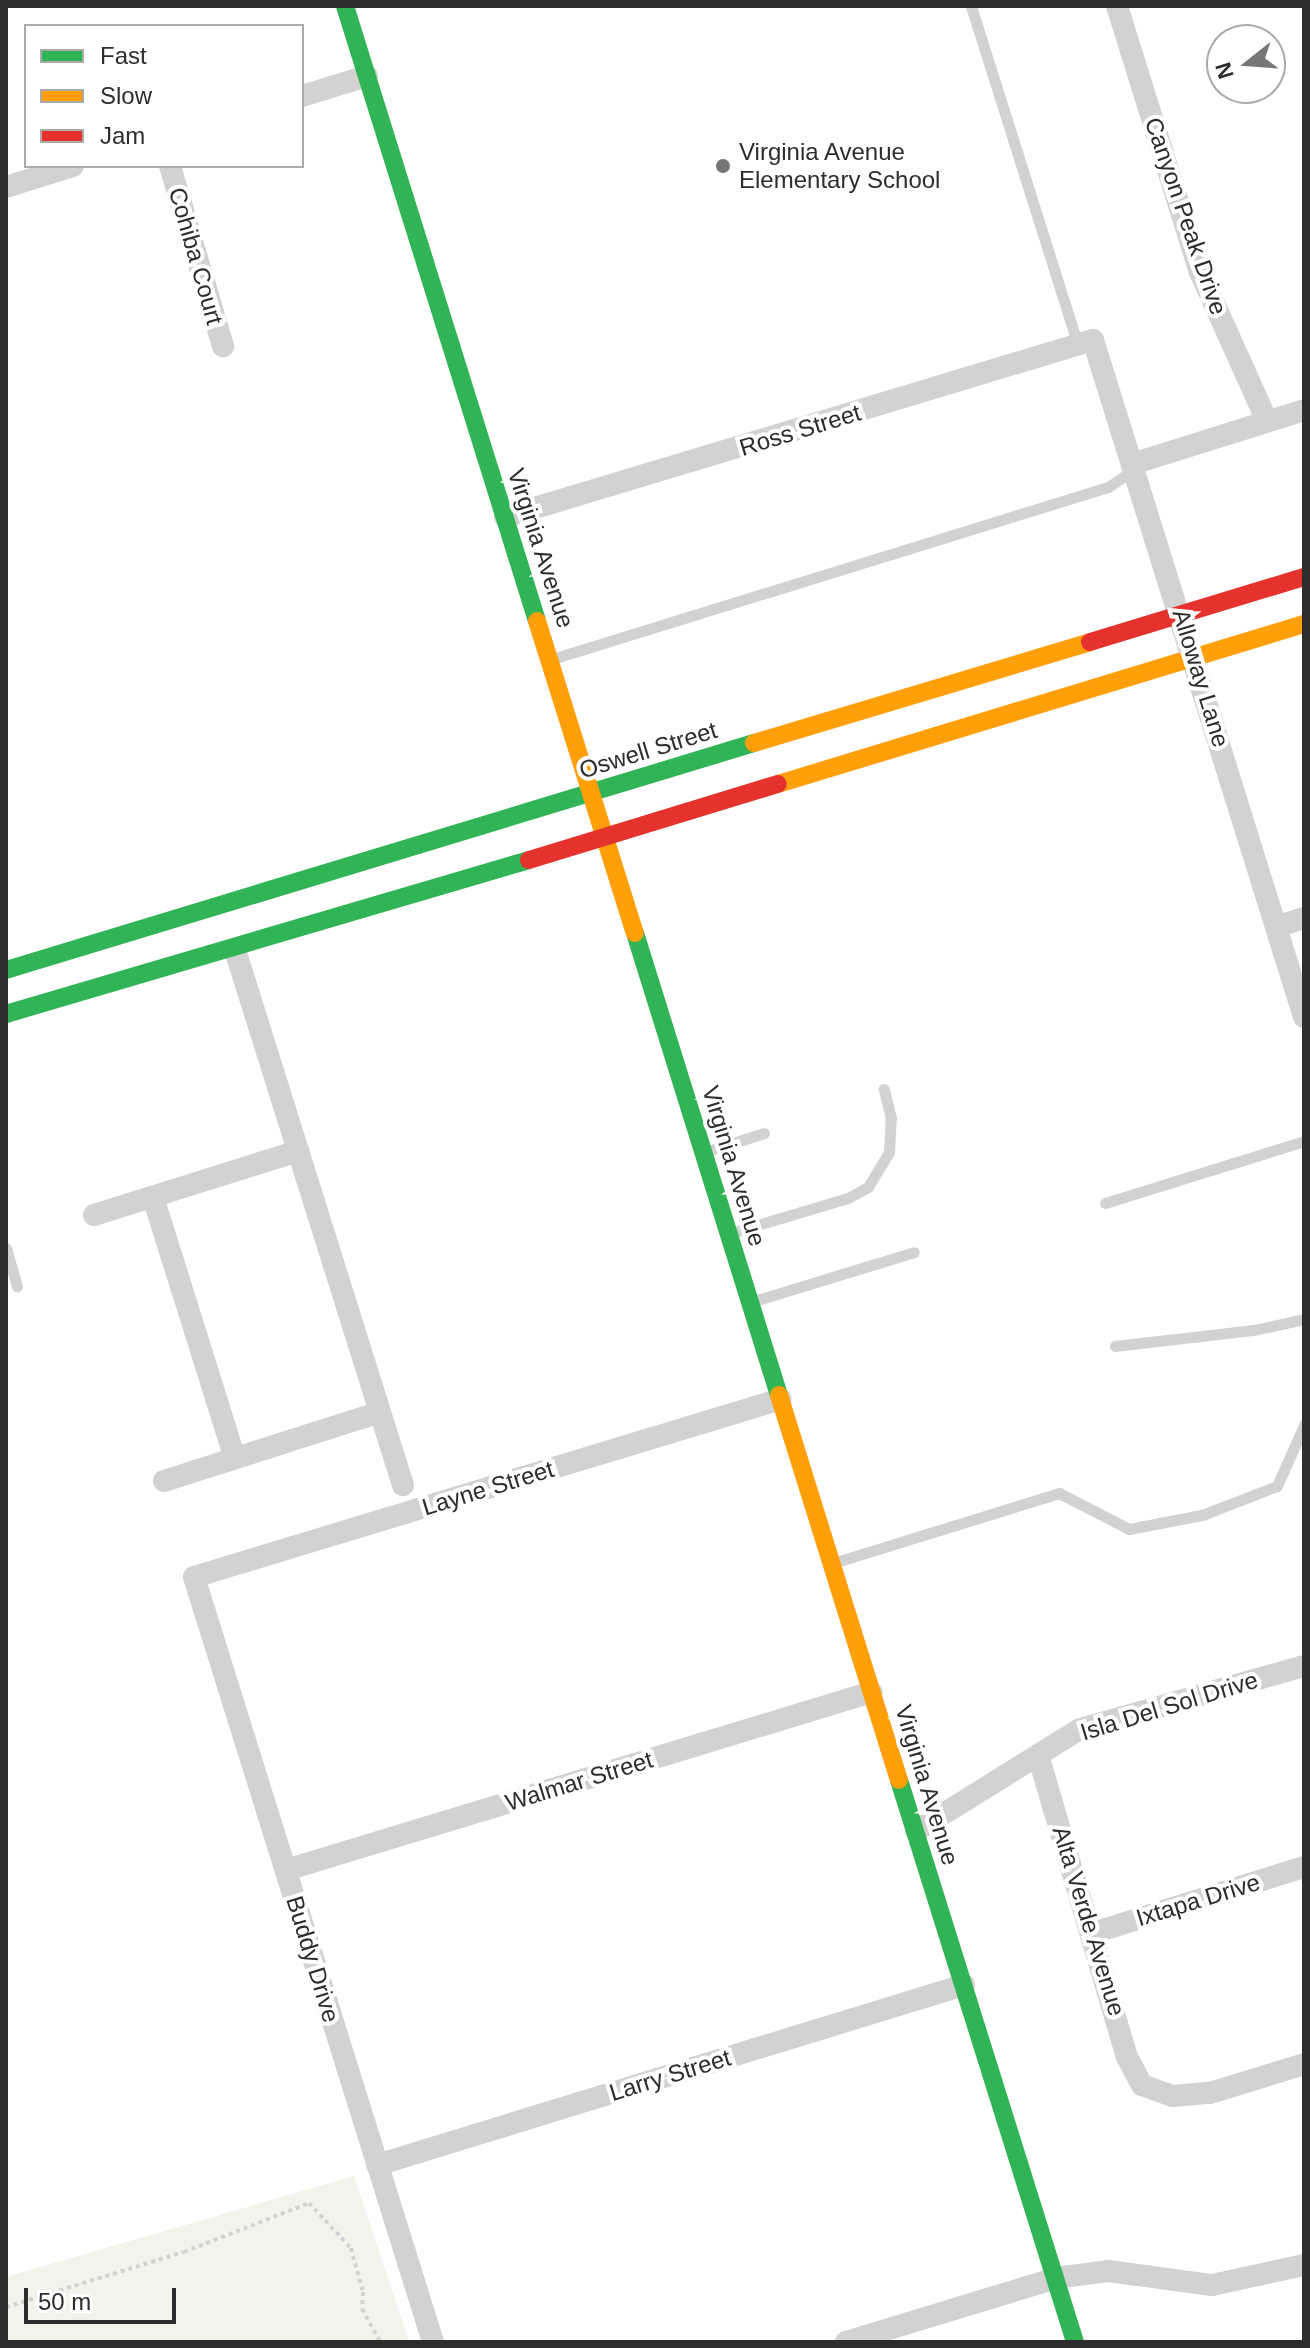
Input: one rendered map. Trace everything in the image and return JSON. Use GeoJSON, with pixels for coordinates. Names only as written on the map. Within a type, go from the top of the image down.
{"type":"FeatureCollection","features":[{"type":"Feature","properties":{"kind":"main road","name":"Virginia Avenue"},"geometry":{"type":"LineString","coordinates":[[345,6],[594,791],[1075,2342]]}},
{"type":"Feature","properties":{"kind":"main road","name":"Oswell Street"},"geometry":{"type":"LineString","coordinates":[[6,970],[1304,577]]}},
{"type":"Feature","properties":{"kind":"main road"},"geometry":{"type":"LineString","coordinates":[[6,1014],[235,950],[607,834],[1304,624]]}},
{"type":"Feature","properties":{"kind":"main road"},"geometry":{"type":"LineString","coordinates":[[6,991],[123,935]]}},
{"type":"Feature","properties":{"kind":"street","name":"Canyon Peak Drive"},"geometry":{"type":"LineString","coordinates":[[1117,6],[1200,272],[1267,421]]}},
{"type":"Feature","properties":{"kind":"street"},"geometry":{"type":"LineString","coordinates":[[304,95],[367,76]]}},
{"type":"Feature","properties":{"kind":"street"},"geometry":{"type":"LineString","coordinates":[[6,187],[67,168]]}},
{"type":"Feature","properties":{"kind":"street","name":"Cohiba Court"},"geometry":{"type":"LineString","coordinates":[[171,168],[223,346]]}},
{"type":"Feature","properties":{"kind":"street","name":"Alloway Lane"},"geometry":{"type":"LineString","coordinates":[[1086,342],[1182,614],[1304,1017]]}},
{"type":"Feature","properties":{"kind":"street","name":"Ross Street"},"geometry":{"type":"LineString","coordinates":[[505,517],[1086,342]]}},
{"type":"Feature","properties":{"kind":"street"},"geometry":{"type":"LineString","coordinates":[[1132,467],[1304,410]]}},
{"type":"Feature","properties":{"kind":"street"},"geometry":{"type":"LineString","coordinates":[[1276,927],[1304,918]]}},
{"type":"Feature","properties":{"kind":"street"},"geometry":{"type":"LineString","coordinates":[[235,950],[403,1485]]}},
{"type":"Feature","properties":{"kind":"street"},"geometry":{"type":"LineString","coordinates":[[94,1215],[298,1151]]}},
{"type":"Feature","properties":{"kind":"street"},"geometry":{"type":"LineString","coordinates":[[153,1197],[235,1458]]}},
{"type":"Feature","properties":{"kind":"street","name":"Layne Street"},"geometry":{"type":"LineString","coordinates":[[194,1577],[781,1399]]}},
{"type":"Feature","properties":{"kind":"street"},"geometry":{"type":"LineString","coordinates":[[164,1481],[380,1412]]}},
{"type":"Feature","properties":{"kind":"street","name":"Buddy Drive"},"geometry":{"type":"LineString","coordinates":[[194,1577],[433,2342]]}},
{"type":"Feature","properties":{"kind":"street","name":"Isla Del Sol Drive"},"geometry":{"type":"LineString","coordinates":[[916,1831],[1080,1729],[1304,1666]]}},
{"type":"Feature","properties":{"kind":"street","name":"Walmar Street"},"geometry":{"type":"LineString","coordinates":[[286,1870],[872,1692]]}},
{"type":"Feature","properties":{"kind":"street","name":"Alta Verde Avenue"},"geometry":{"type":"LineString","coordinates":[[1038,1755],[1093,1933],[1127,2057],[1142,2085],[1173,2096],[1210,2093],[1304,2064]]}},
{"type":"Feature","properties":{"kind":"street","name":"Ixtapa Drive"},"geometry":{"type":"LineString","coordinates":[[1093,1933],[1304,1867]]}},
{"type":"Feature","properties":{"kind":"street","name":"Larry Street"},"geometry":{"type":"LineString","coordinates":[[377,2165],[964,1985]]}},
{"type":"Feature","properties":{"kind":"street"},"geometry":{"type":"LineString","coordinates":[[846,2342],[1056,2278],[1108,2271],[1212,2285],[1304,2265]]}},
{"type":"Feature","properties":{"kind":"lane"},"geometry":{"type":"LineString","coordinates":[[971,6],[1086,342]]}},
{"type":"Feature","properties":{"kind":"lane"},"geometry":{"type":"LineString","coordinates":[[551,659],[1108,487],[1132,467]]}},
{"type":"Feature","properties":{"kind":"lane"},"geometry":{"type":"LineString","coordinates":[[730,1233],[848,1198],[868,1187],[889,1152],[891,1118],[884,1089]]}},
{"type":"Feature","properties":{"kind":"lane"},"geometry":{"type":"LineString","coordinates":[[705,1152],[764,1133]]}},
{"type":"Feature","properties":{"kind":"lane"},"geometry":{"type":"LineString","coordinates":[[1105,1203],[1304,1141]]}},
{"type":"Feature","properties":{"kind":"lane"},"geometry":{"type":"LineString","coordinates":[[6,1248],[17,1286]]}},
{"type":"Feature","properties":{"kind":"lane"},"geometry":{"type":"LineString","coordinates":[[751,1302],[914,1252]]}},
{"type":"Feature","properties":{"kind":"lane"},"geometry":{"type":"LineString","coordinates":[[1115,1346],[1304,1319]]}},
{"type":"Feature","properties":{"kind":"lane"},"geometry":{"type":"LineString","coordinates":[[832,1563],[1059,1493],[1129,1529],[1202,1515],[1277,1486],[1304,1425]]}},
{"type":"Feature","properties":{"kind":"path"},"geometry":{"type":"LineString","coordinates":[[6,2307],[184,2252],[309,2203],[351,2248],[363,2292],[362,2309],[380,2342]]}},
{"type":"Feature","properties":{"kind":"shaded area"},"geometry":{"type":"Polygon","coordinates":[[[354,2176],[409,2342],[6,2342],[6,2277],[354,2176]]]}},
{"type":"Feature","properties":{"kind":"traffic: fast"},"geometry":{"type":"LineString","coordinates":[[345,6],[537,621]]}},
{"type":"Feature","properties":{"kind":"traffic: fast"},"geometry":{"type":"LineString","coordinates":[[6,970],[754,743]]}},
{"type":"Feature","properties":{"kind":"traffic: fast"},"geometry":{"type":"LineString","coordinates":[[6,1014],[529,860]]}},
{"type":"Feature","properties":{"kind":"traffic: fast"},"geometry":{"type":"LineString","coordinates":[[635,933],[779,1395]]}},
{"type":"Feature","properties":{"kind":"traffic: fast"},"geometry":{"type":"LineString","coordinates":[[899,1780],[1075,2342]]}},
{"type":"Feature","properties":{"kind":"traffic: slow"},"geometry":{"type":"LineString","coordinates":[[537,621],[635,933]]}},
{"type":"Feature","properties":{"kind":"traffic: slow"},"geometry":{"type":"LineString","coordinates":[[778,784],[1304,624]]}},
{"type":"Feature","properties":{"kind":"traffic: slow"},"geometry":{"type":"LineString","coordinates":[[754,743],[1090,642]]}},
{"type":"Feature","properties":{"kind":"traffic: slow"},"geometry":{"type":"LineString","coordinates":[[779,1395],[899,1780]]}},
{"type":"Feature","properties":{"kind":"traffic: jam"},"geometry":{"type":"LineString","coordinates":[[1090,642],[1304,577]]}},
{"type":"Feature","properties":{"kind":"traffic: jam"},"geometry":{"type":"LineString","coordinates":[[529,860],[778,784]]}},
{"type":"Feature","properties":{"kind":"place","name":"Virginia Avenue Elementary School"},"geometry":{"type":"Point","coordinates":[723,166]}}]}
